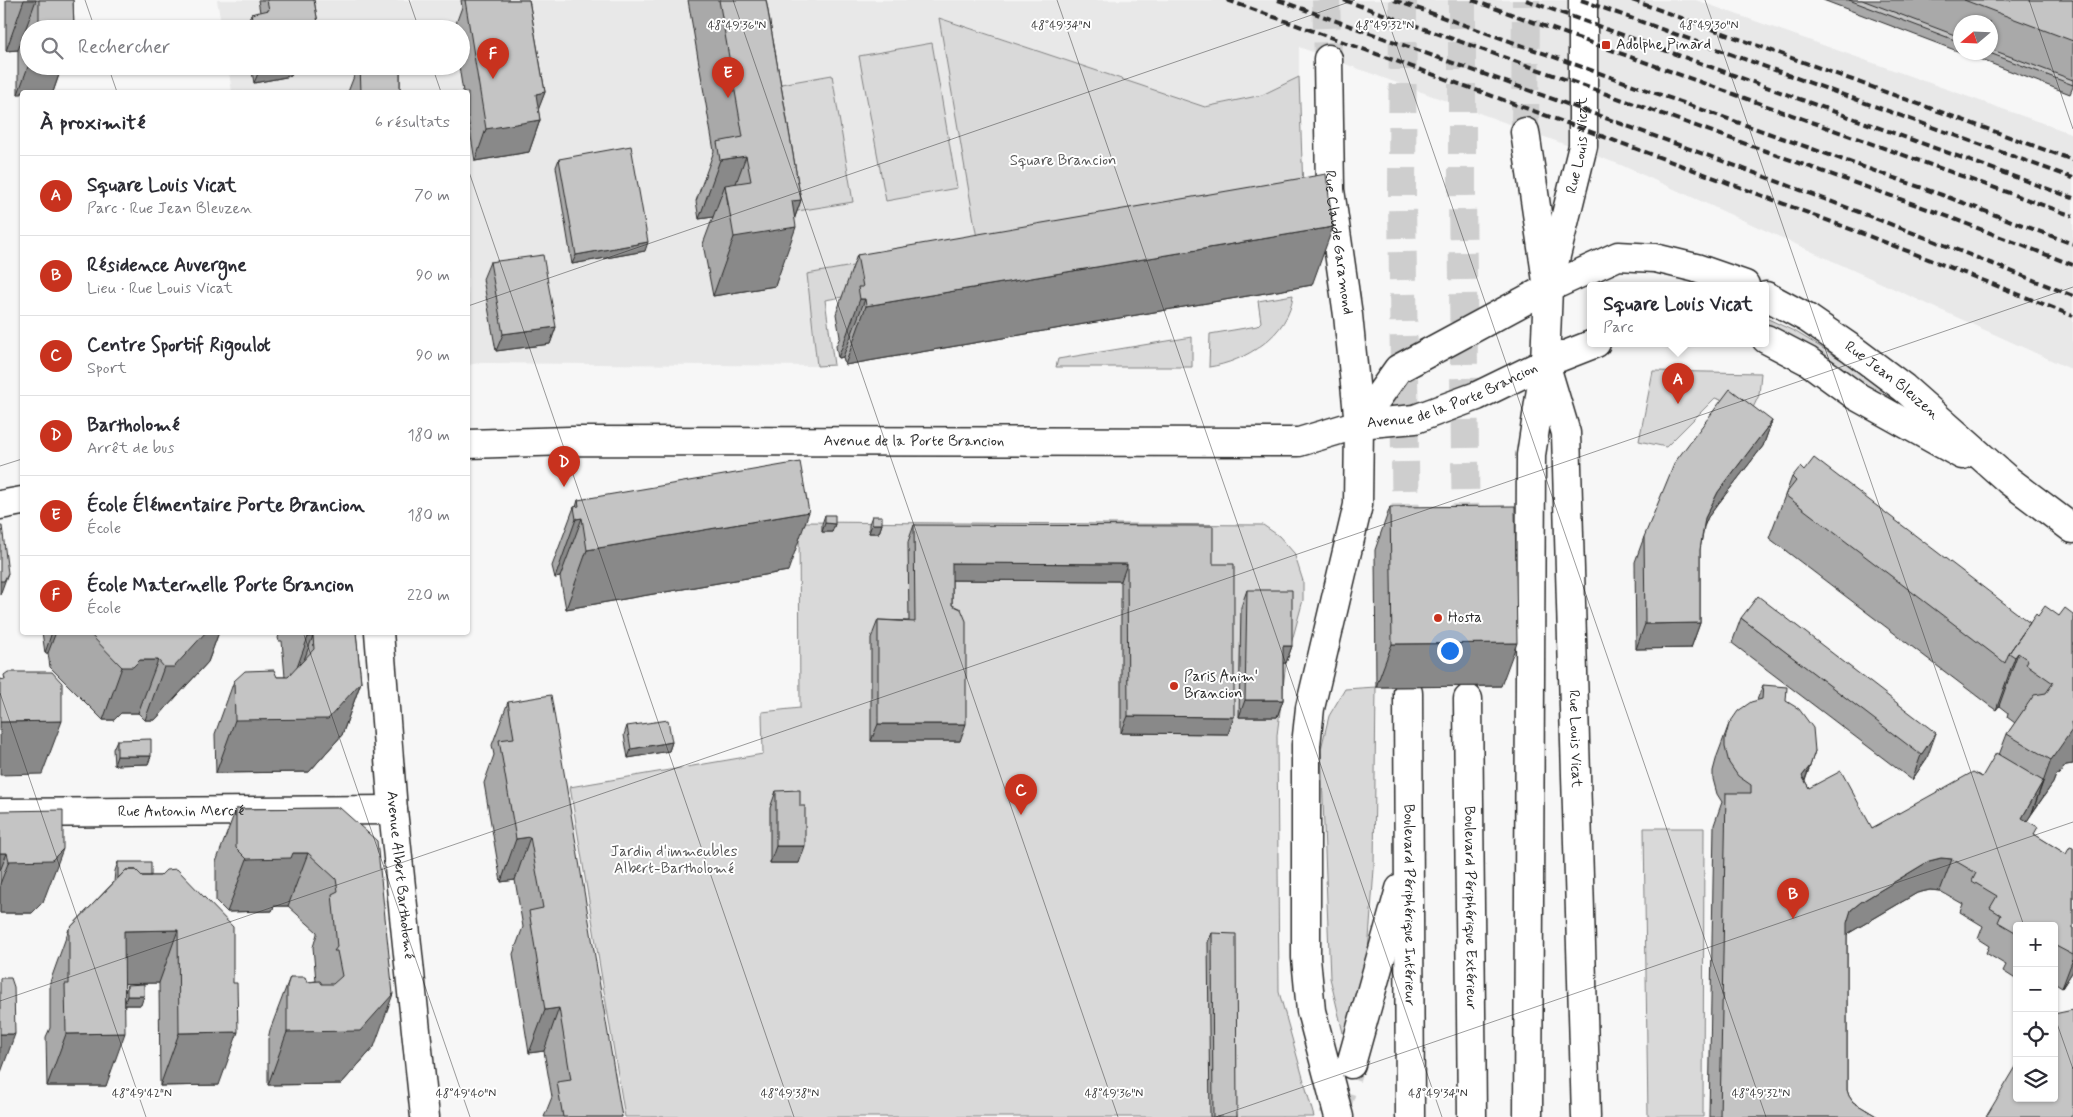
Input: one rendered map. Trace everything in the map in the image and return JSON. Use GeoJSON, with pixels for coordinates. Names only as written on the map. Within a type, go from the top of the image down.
{"type":"FeatureCollection","features":[{"type":"Feature","properties":{"kind":"main road","name":"Rue Louis Vicat"},"geometry":{"type":"LineString","coordinates":[[1548,288],[1583,146],[1583,0]]}},
{"type":"Feature","properties":{"kind":"main road","name":"Rue Claude Garamond"},"geometry":{"type":"LineString","coordinates":[[1328,59],[1330,190],[1348,315],[1359,424],[1358,505],[1310,708],[1306,745],[1306,958],[1311,1010],[1339,1117]]}},
{"type":"Feature","properties":{"kind":"main road"},"geometry":{"type":"LineString","coordinates":[[1524,132],[1548,288],[1545,363],[1532,455],[1528,1117]]}},
{"type":"Feature","properties":{"kind":"main road"},"geometry":{"type":"LineString","coordinates":[[1548,288],[1618,256],[1655,258],[1696,268],[1736,282]]}},
{"type":"Feature","properties":{"kind":"main road","name":"Avenue de la Porte Brancion"},"geometry":{"type":"LineString","coordinates":[[1359,424],[1398,369],[1548,288]]}},
{"type":"Feature","properties":{"kind":"main road","name":"Rue Jean Bleuzen"},"geometry":{"type":"LineString","coordinates":[[1769,298],[1807,318],[1904,388],[2008,480],[2073,528]]}},
{"type":"Feature","properties":{"kind":"main road","name":"Rue Jean Bleuzen"},"geometry":{"type":"LineString","coordinates":[[1769,341],[1808,361],[1856,396],[2008,480]]}},
{"type":"Feature","properties":{"kind":"main road"},"geometry":{"type":"LineString","coordinates":[[1545,363],[1587,347]]}},
{"type":"Feature","properties":{"kind":"main road","name":"Rue Louis Vicat"},"geometry":{"type":"LineString","coordinates":[[1545,363],[1566,433],[1586,1117]]}},
{"type":"Feature","properties":{"kind":"main road","name":"Avenue de la Porte Brancion"},"geometry":{"type":"LineString","coordinates":[[470,444],[570,441],[1298,442],[1359,424],[1416,419],[1477,396],[1545,363]]}},
{"type":"Feature","properties":{"kind":"main road"},"geometry":{"type":"LineString","coordinates":[[0,504],[20,501]]}},
{"type":"Feature","properties":{"kind":"main road","name":"Avenue Albert Bartholomé"},"geometry":{"type":"LineString","coordinates":[[379,635],[393,810],[425,1117]]}},
{"type":"Feature","properties":{"kind":"main road","name":"Boulevard Périphérique Intérieur"},"geometry":{"type":"LineString","coordinates":[[1408,693],[1410,1117]]}},
{"type":"Feature","properties":{"kind":"main road","name":"Boulevard Périphérique Extérieur"},"geometry":{"type":"LineString","coordinates":[[1468,698],[1472,1117]]}},
{"type":"Feature","properties":{"kind":"main road","name":"Rue Antonin Mercié"},"geometry":{"type":"LineString","coordinates":[[0,813],[393,810]]}},
{"type":"Feature","properties":{"kind":"main road"},"geometry":{"type":"LineString","coordinates":[[1351,1064],[1410,856]]}},
{"type":"Feature","properties":{"kind":"shaded area"},"geometry":{"type":"Polygon","coordinates":[[[217,0],[1696,0],[2073,134],[2073,370],[1621,165],[1299,47],[1299,77],[1262,95],[1205,107],[940,18],[979,244],[807,274],[817,366],[479,363],[470,365],[470,90],[232,90],[229,75],[470,75],[470,20],[220,20],[217,0]]]}},
{"type":"Feature","properties":{"kind":"green space","name":"Square Brancion"},"geometry":{"type":"Polygon","coordinates":[[[939,18],[1205,107],[1262,95],[1299,77],[1304,218],[825,300],[834,365],[817,366],[807,274],[978,244],[939,18]]]}},
{"type":"Feature","properties":{"kind":"green space"},"geometry":{"type":"Polygon","coordinates":[[[932,43],[957,188],[886,201],[859,56],[932,43]]]}},
{"type":"Feature","properties":{"kind":"green space"},"geometry":{"type":"Polygon","coordinates":[[[832,75],[853,202],[785,213],[764,87],[832,75]]]}},
{"type":"Feature","properties":{"kind":"green space"},"geometry":{"type":"Polygon","coordinates":[[[1293,295],[1290,309],[1284,322],[1263,344],[1250,353],[1236,359],[1209,367],[1210,334],[1257,326],[1261,322],[1258,301],[1293,295]]]}},
{"type":"Feature","properties":{"kind":"green space"},"geometry":{"type":"Polygon","coordinates":[[[1769,319],[1796,332],[1889,389],[1886,399],[1769,334],[1769,319]]]}},
{"type":"Feature","properties":{"kind":"green space"},"geometry":{"type":"Polygon","coordinates":[[[1192,337],[1192,367],[1056,367],[1058,359],[1192,337]]]}},
{"type":"Feature","properties":{"kind":"green space"},"geometry":{"type":"Polygon","coordinates":[[[1653,371],[1761,373],[1759,395],[1752,410],[1715,398],[1666,447],[1639,441],[1653,371]]]}},
{"type":"Feature","properties":{"kind":"green space","name":"Jardin d'immeubles Albert-Bartholomé"},"geometry":{"type":"Polygon","coordinates":[[[799,522],[1263,525],[1279,536],[1294,553],[1303,581],[1303,600],[1286,663],[1277,735],[1279,992],[1314,1117],[625,1117],[570,787],[763,754],[762,712],[800,708],[799,522]]]}},
{"type":"Feature","properties":{"kind":"green space"},"geometry":{"type":"Polygon","coordinates":[[[1376,687],[1374,869],[1368,953],[1344,1037],[1330,978],[1321,749],[1329,716],[1345,689],[1376,687]]]}},
{"type":"Feature","properties":{"kind":"green space"},"geometry":{"type":"Polygon","coordinates":[[[1644,828],[1704,828],[1703,1117],[1648,1117],[1644,828]]]}},
{"type":"Feature","properties":{"kind":"building"},"geometry":{"type":"Polygon","coordinates":[[[39,0],[73,0],[74,20],[39,20],[39,0]]]}},
{"type":"Feature","properties":{"kind":"building"},"geometry":{"type":"Polygon","coordinates":[[[267,0],[314,0],[317,20],[252,20],[251,14],[269,10],[267,0]]]}},
{"type":"Feature","properties":{"kind":"building"},"geometry":{"type":"Polygon","coordinates":[[[465,0],[529,0],[545,92],[536,94],[540,120],[486,129],[470,31],[470,20],[468,20],[465,0]]]}},
{"type":"Feature","properties":{"kind":"building"},"geometry":{"type":"Polygon","coordinates":[[[719,0],[766,0],[801,200],[792,201],[796,227],[734,237],[725,185],[751,181],[746,156],[720,160],[717,142],[743,137],[719,0]]]}},
{"type":"Feature","properties":{"kind":"building"},"geometry":{"type":"Polygon","coordinates":[[[1849,0],[1862,0],[1953,34],[1953,39],[1849,0]]]}},
{"type":"Feature","properties":{"kind":"building"},"geometry":{"type":"Polygon","coordinates":[[[1964,0],[2073,0],[2073,41],[1964,0]]]}},
{"type":"Feature","properties":{"kind":"building"},"geometry":{"type":"Polygon","coordinates":[[[1998,52],[2073,80],[2073,85],[1998,56],[1998,52]]]}},
{"type":"Feature","properties":{"kind":"building"},"geometry":{"type":"Polygon","coordinates":[[[360,75],[400,75],[400,90],[361,90],[360,75]]]}},
{"type":"Feature","properties":{"kind":"building"},"geometry":{"type":"Polygon","coordinates":[[[631,146],[648,242],[576,255],[559,159],[631,146]]]}},
{"type":"Feature","properties":{"kind":"building"},"geometry":{"type":"Polygon","coordinates":[[[1326,174],[1333,227],[866,306],[865,299],[860,299],[858,287],[863,287],[857,255],[1326,174]]]}},
{"type":"Feature","properties":{"kind":"building"},"geometry":{"type":"Polygon","coordinates":[[[543,255],[556,327],[503,334],[490,262],[543,255]]]}},
{"type":"Feature","properties":{"kind":"building"},"geometry":{"type":"Polygon","coordinates":[[[1730,389],[1772,421],[1718,492],[1705,518],[1700,550],[1700,623],[1645,624],[1644,537],[1675,462],[1730,389]]]}},
{"type":"Feature","properties":{"kind":"building"},"geometry":{"type":"Polygon","coordinates":[[[1814,458],[2030,623],[2009,653],[2005,663],[1785,495],[1796,481],[1792,477],[1800,467],[1804,471],[1814,458]]]}},
{"type":"Feature","properties":{"kind":"building"},"geometry":{"type":"Polygon","coordinates":[[[800,462],[809,512],[587,550],[582,518],[576,519],[574,507],[579,506],[578,500],[800,462]]]}},
{"type":"Feature","properties":{"kind":"building"},"geometry":{"type":"Polygon","coordinates":[[[1515,506],[1517,643],[1392,644],[1390,507],[1515,506]]]}},
{"type":"Feature","properties":{"kind":"building"},"geometry":{"type":"Polygon","coordinates":[[[825,515],[835,515],[835,524],[825,523],[825,515]]]}},
{"type":"Feature","properties":{"kind":"building"},"geometry":{"type":"Polygon","coordinates":[[[872,516],[882,516],[882,524],[872,524],[872,516]]]}},
{"type":"Feature","properties":{"kind":"building","name":"Paris Anim' Brancion"},"geometry":{"type":"Polygon","coordinates":[[[914,525],[1213,526],[1213,564],[1234,564],[1234,717],[1128,716],[1127,564],[952,563],[952,605],[961,609],[966,621],[966,724],[878,724],[878,620],[915,622],[914,525]]]}},
{"type":"Feature","properties":{"kind":"building"},"geometry":{"type":"Polygon","coordinates":[[[0,526],[2,526],[8,573],[4,581],[0,581],[0,526]]]}},
{"type":"Feature","properties":{"kind":"building"},"geometry":{"type":"Polygon","coordinates":[[[1247,590],[1292,590],[1292,646],[1283,646],[1283,700],[1245,700],[1247,590]]]}},
{"type":"Feature","properties":{"kind":"building"},"geometry":{"type":"Polygon","coordinates":[[[1758,596],[1936,733],[1921,755],[1741,618],[1758,596]]]}},
{"type":"Feature","properties":{"kind":"building"},"geometry":{"type":"Polygon","coordinates":[[[2045,606],[2059,616],[2065,608],[2073,614],[2072,730],[2051,760],[2007,734],[2034,695],[2046,693],[2053,683],[2026,664],[2028,660],[2018,653],[2015,657],[2009,653],[2036,614],[2038,616],[2045,606]]]}},
{"type":"Feature","properties":{"kind":"building"},"geometry":{"type":"Polygon","coordinates":[[[91,635],[203,635],[174,667],[164,667],[158,660],[140,660],[133,667],[122,667],[91,635]]]}},
{"type":"Feature","properties":{"kind":"building"},"geometry":{"type":"Polygon","coordinates":[[[307,635],[356,635],[361,682],[328,719],[235,720],[234,681],[245,671],[274,670],[277,677],[288,677],[314,649],[313,636],[308,637],[307,635]]]}},
{"type":"Feature","properties":{"kind":"building"},"geometry":{"type":"Polygon","coordinates":[[[8,672],[52,672],[62,683],[62,721],[0,722],[0,679],[5,680],[4,675],[8,672]]]}},
{"type":"Feature","properties":{"kind":"building"},"geometry":{"type":"Polygon","coordinates":[[[1763,685],[1787,687],[1786,701],[1799,709],[1813,728],[1815,751],[1810,766],[1802,776],[1809,788],[1841,771],[1872,828],[1973,772],[1982,777],[1996,753],[2043,781],[2022,818],[2038,827],[2034,834],[2066,854],[2070,847],[2073,848],[2073,955],[2058,947],[2058,922],[2013,922],[2013,931],[1998,922],[2001,915],[1990,908],[1997,896],[1972,881],[1976,873],[1952,859],[1941,858],[1929,861],[1851,910],[1847,923],[1847,1090],[1853,1102],[1878,1117],[1720,1117],[1726,793],[1751,793],[1751,785],[1738,776],[1729,763],[1725,739],[1729,724],[1738,711],[1751,702],[1762,699],[1763,685]]]}},
{"type":"Feature","properties":{"kind":"building"},"geometry":{"type":"Polygon","coordinates":[[[551,695],[622,1117],[563,1117],[557,1082],[571,1080],[559,1008],[545,1010],[529,911],[543,908],[530,837],[516,839],[499,740],[514,738],[508,702],[551,695]]]}},
{"type":"Feature","properties":{"kind":"building"},"geometry":{"type":"Polygon","coordinates":[[[668,720],[672,742],[631,749],[627,726],[668,720]]]}},
{"type":"Feature","properties":{"kind":"building"},"geometry":{"type":"Polygon","coordinates":[[[151,739],[151,756],[117,756],[117,740],[151,739]]]}},
{"type":"Feature","properties":{"kind":"building"},"geometry":{"type":"Polygon","coordinates":[[[800,790],[800,806],[805,806],[805,846],[776,846],[776,791],[800,790]]]}},
{"type":"Feature","properties":{"kind":"building"},"geometry":{"type":"Polygon","coordinates":[[[340,808],[377,841],[393,994],[360,1031],[287,1032],[287,986],[290,977],[305,977],[307,982],[320,981],[322,984],[333,984],[342,976],[337,951],[334,951],[337,947],[332,894],[338,891],[336,879],[308,853],[293,853],[291,858],[247,859],[236,848],[236,809],[340,808]]]}},
{"type":"Feature","properties":{"kind":"building"},"geometry":{"type":"Polygon","coordinates":[[[63,810],[63,849],[52,860],[9,861],[7,853],[0,853],[0,811],[63,810]]]}},
{"type":"Feature","properties":{"kind":"building"},"geometry":{"type":"Polygon","coordinates":[[[118,862],[151,862],[151,876],[142,876],[136,870],[126,870],[118,878],[118,862]]]}},
{"type":"Feature","properties":{"kind":"building"},"geometry":{"type":"Polygon","coordinates":[[[177,869],[233,927],[233,983],[237,983],[238,1032],[179,1033],[178,930],[124,931],[125,1033],[66,1034],[65,984],[69,984],[69,929],[126,870],[136,870],[142,876],[160,876],[166,870],[177,869]]]}},
{"type":"Feature","properties":{"kind":"building"},"geometry":{"type":"Polygon","coordinates":[[[1212,933],[1236,934],[1237,1117],[1213,1117],[1212,933]]]}},
{"type":"Feature","properties":{"kind":"building"},"geometry":{"type":"Polygon","coordinates":[[[0,978],[11,978],[14,987],[15,1034],[0,1034],[0,978]]]}},
{"type":"Feature","properties":{"kind":"building"},"geometry":{"type":"Polygon","coordinates":[[[144,984],[144,996],[127,996],[127,985],[144,984]]]}},
{"type":"Feature","properties":{"kind":"building"},"geometry":{"type":"Polygon","coordinates":[[[2073,1010],[2073,1114],[2071,1117],[1986,1117],[2013,1072],[2013,1102],[2058,1102],[2058,1013],[2073,1010]]]}},
{"type":"Feature","properties":{"kind":"tunnel"},"geometry":{"type":"LineString","coordinates":[[1326,0],[1328,59]]}},
{"type":"Feature","properties":{"kind":"tunnel"},"geometry":{"type":"LineString","coordinates":[[1403,0],[1402,197],[1406,543]]}},
{"type":"Feature","properties":{"kind":"tunnel"},"geometry":{"type":"LineString","coordinates":[[1462,0],[1466,545]]}},
{"type":"Feature","properties":{"kind":"tunnel"},"geometry":{"type":"LineString","coordinates":[[1525,132],[1526,0]]}},
{"type":"Feature","properties":{"kind":"tunnel"},"geometry":{"type":"LineString","coordinates":[[1333,1117],[1351,1064]]}},
{"type":"Feature","properties":{"kind":"railway"},"geometry":{"type":"LineString","coordinates":[[1227,0],[1757,194],[2073,316]]}},
{"type":"Feature","properties":{"kind":"railway"},"geometry":{"type":"LineString","coordinates":[[1278,0],[1776,181],[2073,296]]}},
{"type":"Feature","properties":{"kind":"railway"},"geometry":{"type":"LineString","coordinates":[[1344,0],[1936,212],[2073,265]]}},
{"type":"Feature","properties":{"kind":"railway"},"geometry":{"type":"LineString","coordinates":[[1394,0],[1942,195],[2073,244]]}},
{"type":"Feature","properties":{"kind":"railway"},"geometry":{"type":"LineString","coordinates":[[1472,0],[2073,216]]}},
{"type":"Feature","properties":{"kind":"railway"},"geometry":{"type":"LineString","coordinates":[[1526,0],[2073,198]]}},
{"type":"Feature","properties":{"kind":"railway"},"geometry":{"type":"LineString","coordinates":[[1581,0],[2073,178]]}},
{"type":"Feature","properties":{"kind":"railway"},"geometry":{"type":"LineString","coordinates":[[1632,0],[2073,160]]}},
{"type":"Feature","properties":{"kind":"place","name":"Adolphe Pinard"},"geometry":{"type":"Point","coordinates":[1606,45]}},
{"type":"Feature","properties":{"kind":"place","name":"École Maternelle Porte Brancion"},"geometry":{"type":"Point","coordinates":[493,79]}},
{"type":"Feature","properties":{"kind":"place","name":"École Élémentaire Porte Brancion"},"geometry":{"type":"Point","coordinates":[728,98]}},
{"type":"Feature","properties":{"kind":"place","name":"Square Louis Vicat"},"geometry":{"type":"Point","coordinates":[1678,404]}},
{"type":"Feature","properties":{"kind":"place","name":"Bartholomé"},"geometry":{"type":"Point","coordinates":[564,487]}},
{"type":"Feature","properties":{"kind":"place","name":"Hosta"},"geometry":{"type":"Point","coordinates":[1438,618]}},
{"type":"Feature","properties":{"kind":"place","name":"Paris Anim' Brancion"},"geometry":{"type":"Point","coordinates":[1174,686]}},
{"type":"Feature","properties":{"kind":"place","name":"Centre Sportif Rigoulot"},"geometry":{"type":"Point","coordinates":[1021,815]}},
{"type":"Feature","properties":{"kind":"place","name":"Résidence Auvergne"},"geometry":{"type":"Point","coordinates":[1793,919]}}]}
